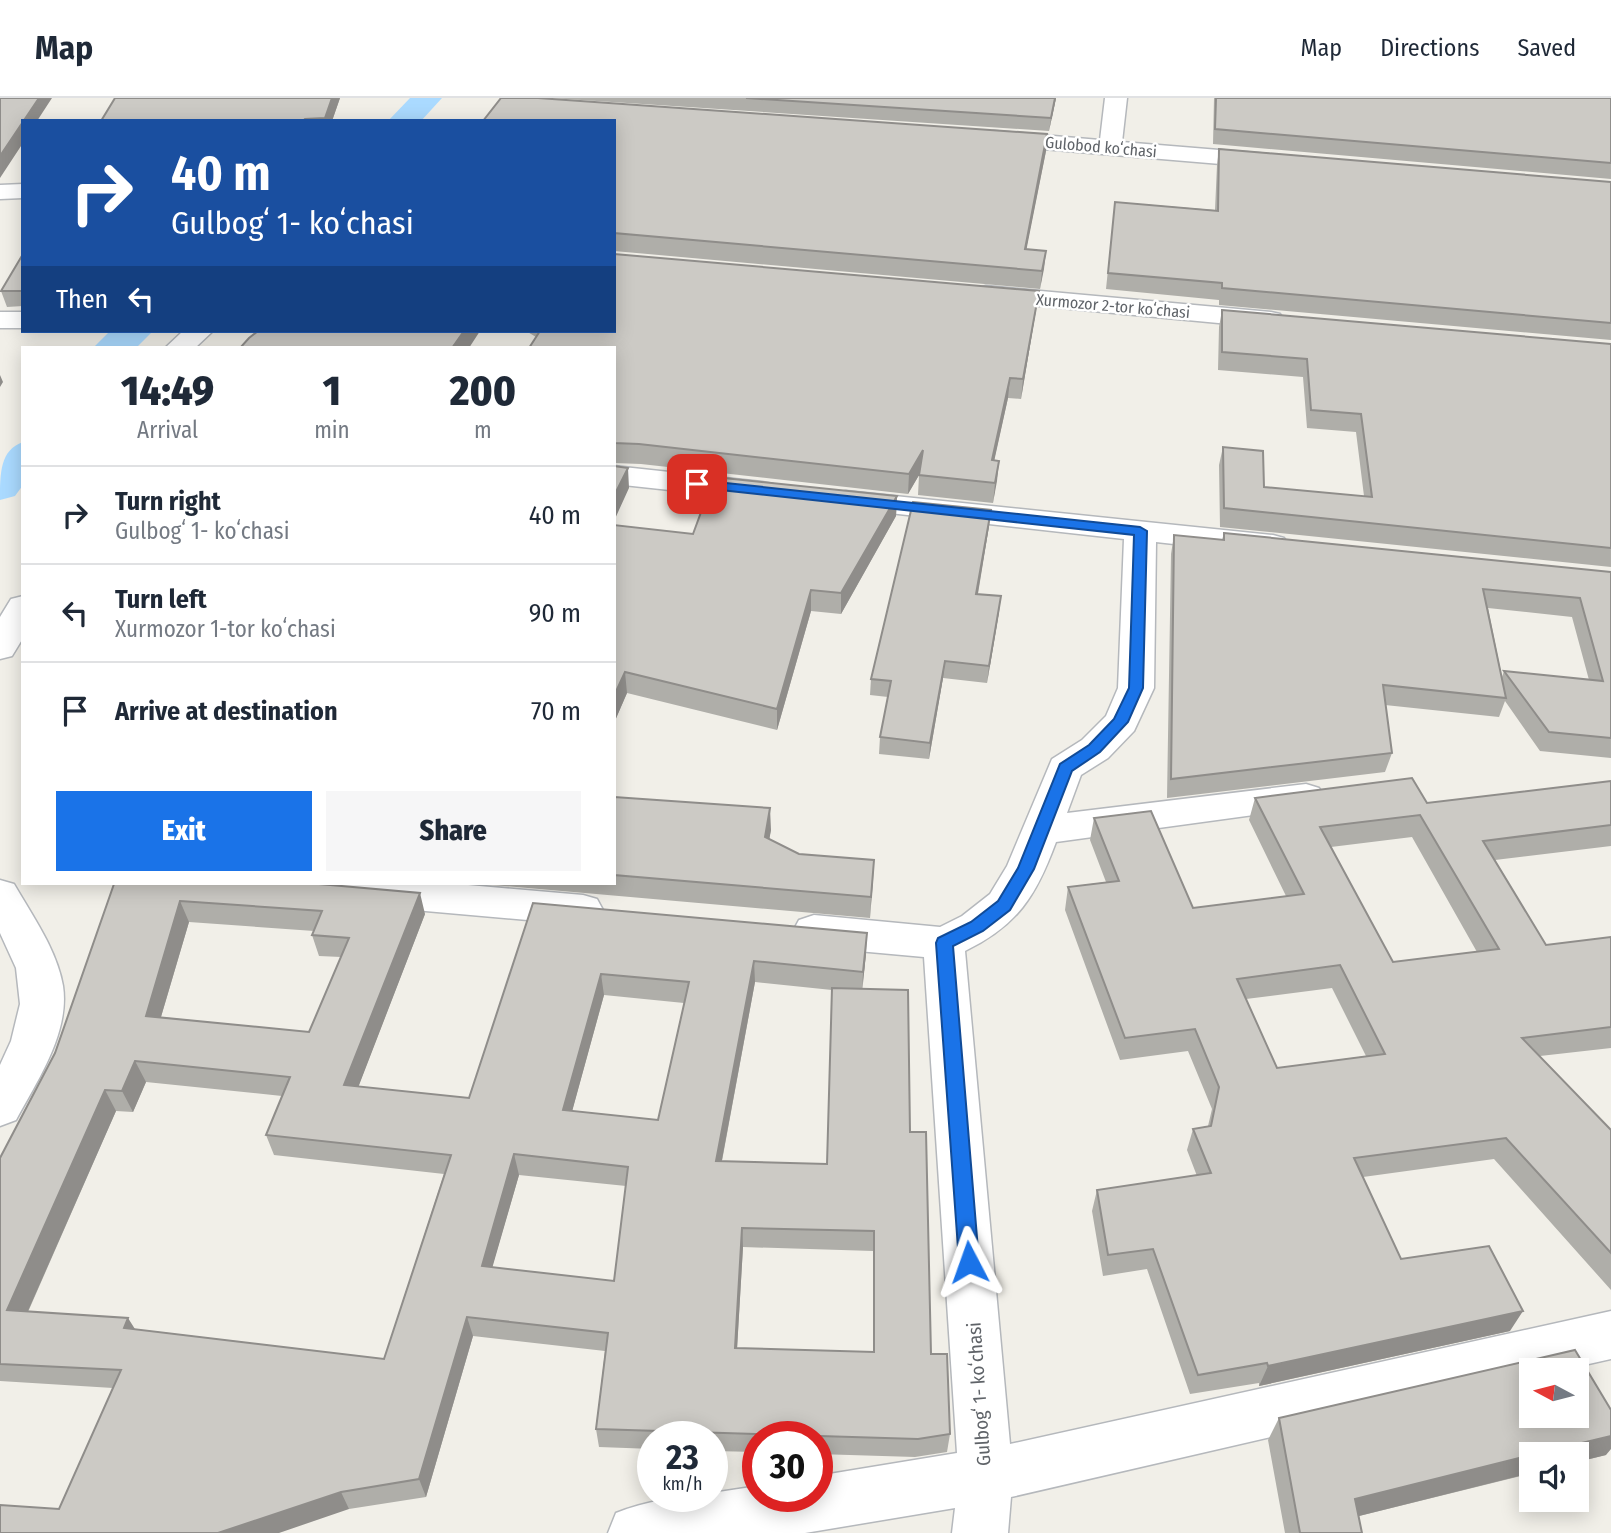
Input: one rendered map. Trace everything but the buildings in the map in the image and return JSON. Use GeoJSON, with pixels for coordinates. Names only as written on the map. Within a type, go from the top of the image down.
{"type":"FeatureCollection","features":[{"type":"Feature","properties":{"kind":"street"},"geometry":{"type":"LineString","coordinates":[[1110,146],[1116,98]]}},
{"type":"Feature","properties":{"kind":"street","name":"Gulobod koʻchasi"},"geometry":{"type":"LineString","coordinates":[[973,137],[1294,163]]}},
{"type":"Feature","properties":{"kind":"street"},"geometry":{"type":"LineString","coordinates":[[0,192],[21,191]]}},
{"type":"Feature","properties":{"kind":"street","name":"Xurmozor 2-tor koʻchasi"},"geometry":{"type":"LineString","coordinates":[[961,292],[1293,322]]}},
{"type":"Feature","properties":{"kind":"street"},"geometry":{"type":"LineString","coordinates":[[0,320],[21,320]]}},
{"type":"Feature","properties":{"kind":"street"},"geometry":{"type":"LineString","coordinates":[[616,475],[1307,548]]}},
{"type":"Feature","properties":{"kind":"street"},"geometry":{"type":"LineString","coordinates":[[777,928],[944,943],[977,927],[1004,905],[1026,869],[1065,768],[1095,749],[1121,722],[1136,688],[1140,531]]}},
{"type":"Feature","properties":{"kind":"street"},"geometry":{"type":"LineString","coordinates":[[0,648],[21,610]]}},
{"type":"Feature","properties":{"kind":"street"},"geometry":{"type":"LineString","coordinates":[[1041,830],[1343,793]]}},
{"type":"Feature","properties":{"kind":"street"},"geometry":{"type":"LineString","coordinates":[[0,882],[21,881]]}},
{"type":"Feature","properties":{"kind":"street"},"geometry":{"type":"LineString","coordinates":[[301,885],[624,914]]}},
{"type":"Feature","properties":{"kind":"street"},"geometry":{"type":"LineString","coordinates":[[0,895],[38,971],[41,1003],[34,1040],[0,1107]]}},
{"type":"Feature","properties":{"kind":"street","name":"Gulbogʻ 1- koʻchasi"},"geometry":{"type":"LineString","coordinates":[[636,1533],[986,1476],[944,943]]}},
{"type":"Feature","properties":{"kind":"street"},"geometry":{"type":"LineString","coordinates":[[981,1533],[986,1476],[1611,1335]]}},
{"type":"Feature","properties":{"kind":"waterway"},"geometry":{"type":"LineString","coordinates":[[405,119],[427,98]]}},
{"type":"Feature","properties":{"kind":"waterway"},"geometry":{"type":"LineString","coordinates":[[115,346],[131,333]]}},
{"type":"Feature","properties":{"kind":"waterway"},"geometry":{"type":"LineString","coordinates":[[0,487],[21,458]]}},
{"type":"Feature","properties":{"kind":"route"},"geometry":{"type":"LineString","coordinates":[[697,484],[1140,531],[1136,688],[1121,722],[1095,749],[1065,768],[1026,869],[1004,905],[977,927],[944,943],[969,1262]]}}]}
